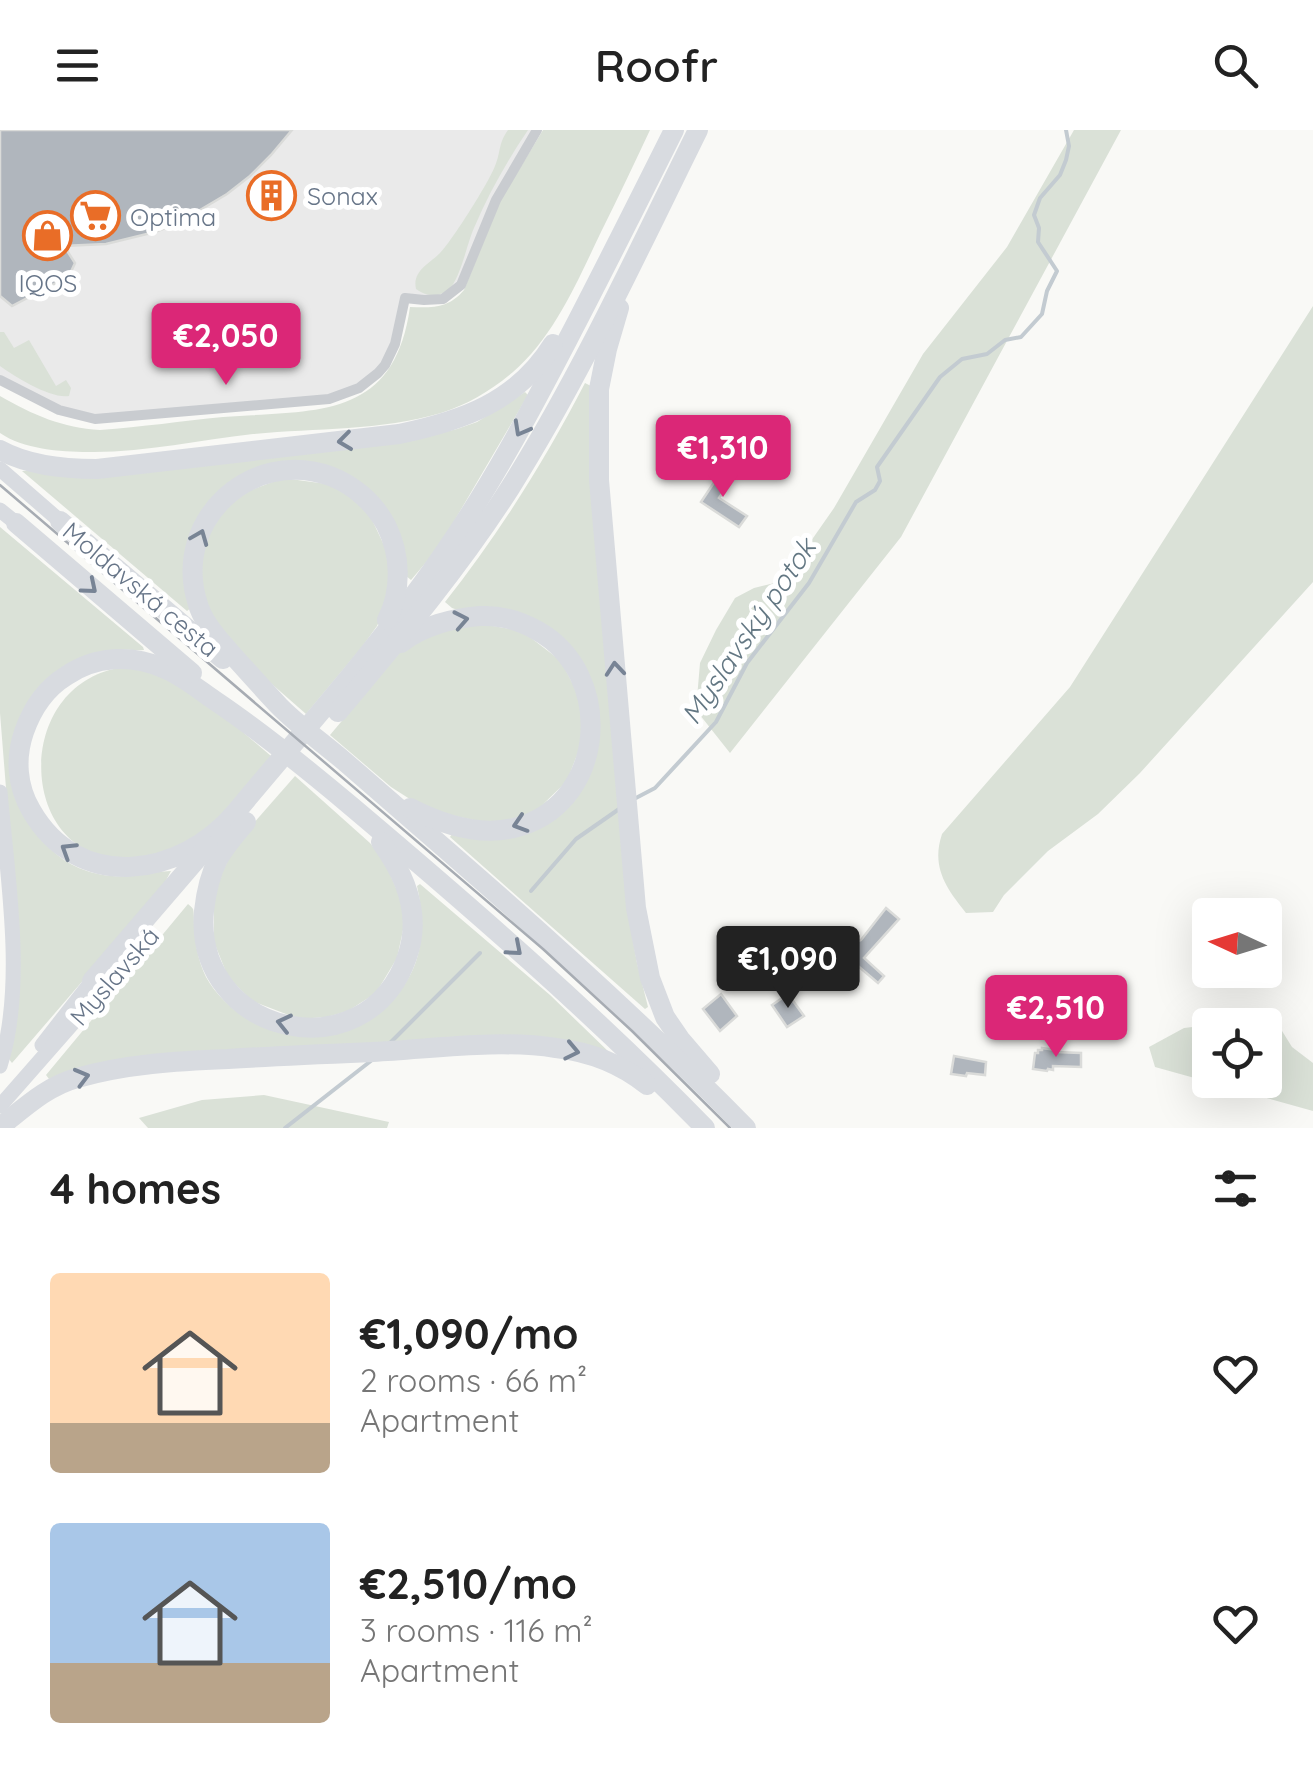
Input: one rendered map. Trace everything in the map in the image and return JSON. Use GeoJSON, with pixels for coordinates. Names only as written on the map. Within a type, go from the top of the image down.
{"type":"FeatureCollection","features":[{"type":"Feature","properties":{"kind":"highway"},"geometry":{"type":"LineString","coordinates":[[674,130],[641,222],[602,368],[598,400],[599,480],[628,830],[642,948],[664,1017],[758,1128]]}},
{"type":"Feature","properties":{"kind":"highway"},"geometry":{"type":"LineString","coordinates":[[362,816],[394,861],[412,908],[412,934],[403,967],[391,987],[368,1010],[347,1021],[313,1028],[292,1027],[260,1016],[235,998],[215,973],[204,938],[204,906],[223,838],[372,661],[484,492],[698,130]]}},
{"type":"Feature","properties":{"kind":"highway"},"geometry":{"type":"LineString","coordinates":[[0,450],[57,467],[98,468],[362,440],[456,421],[511,390],[539,364],[590,278],[641,222]]}},
{"type":"Feature","properties":{"kind":"highway"},"geometry":{"type":"LineString","coordinates":[[372,661],[398,587],[394,546],[382,518],[346,482],[301,470],[280,471],[247,481],[224,497],[201,532],[193,556],[194,591],[210,629],[282,709],[549,939],[746,1128]]}},
{"type":"Feature","properties":{"kind":"highway","name":"Moldavská cesta"},"geometry":{"type":"LineString","coordinates":[[8,517],[262,732]]}},
{"type":"Feature","properties":{"kind":"highway","name":"Moldavská cesta"},"geometry":{"type":"LineString","coordinates":[[60,522],[282,709]]}},
{"type":"Feature","properties":{"kind":"highway"},"geometry":{"type":"LineString","coordinates":[[372,661],[406,638],[439,625],[474,617],[515,620],[547,636],[570,658],[584,684],[592,714],[590,742],[580,774],[561,800],[523,826],[491,830],[450,825],[381,794]]}},
{"type":"Feature","properties":{"kind":"highway"},"geometry":{"type":"LineString","coordinates":[[223,838],[144,866],[108,867],[76,856],[52,838],[26,802],[18,766],[26,726],[44,695],[66,676],[89,664],[128,659],[174,673],[262,732],[362,816],[545,975],[705,1128]]}},
{"type":"Feature","properties":{"kind":"highway","name":"Myslavská"},"geometry":{"type":"LineString","coordinates":[[97,986],[223,838]]}},
{"type":"Feature","properties":{"kind":"highway"},"geometry":{"type":"LineString","coordinates":[[0,1127],[52,1087],[106,1071],[170,1062],[532,1046],[590,1054],[616,1064],[636,1076],[694,1128]]}},
{"type":"Feature","properties":{"kind":"street"},"geometry":{"type":"LineString","coordinates":[[0,380],[45,405],[96,419],[329,399],[359,388],[384,365],[394,344],[405,298],[442,300],[460,286],[496,200],[537,130]]}},
{"type":"Feature","properties":{"kind":"street","name":"Moldavská cesta"},"geometry":{"type":"LineString","coordinates":[[0,469],[60,522]]}},
{"type":"Feature","properties":{"kind":"street"},"geometry":{"type":"LineString","coordinates":[[0,792],[12,953],[8,1022],[0,1066]]}},
{"type":"Feature","properties":{"kind":"street","name":"Myslavská"},"geometry":{"type":"LineString","coordinates":[[0,1098],[97,986]]}},
{"type":"Feature","properties":{"kind":"street","name":"Myslavská"},"geometry":{"type":"LineString","coordinates":[[0,1106],[97,986]]}},
{"type":"Feature","properties":{"kind":"shaded area"},"geometry":{"type":"Polygon","coordinates":[[[0,130],[537,130],[465,279],[443,299],[405,298],[385,365],[349,393],[81,417],[0,380],[0,130]]]}},
{"type":"Feature","properties":{"kind":"shaded area"},"geometry":{"type":"Polygon","coordinates":[[[508,130],[528,130],[486,202],[455,282],[438,295],[420,292],[415,283],[419,273],[446,246],[470,211],[491,174],[508,130]]]}},
{"type":"Feature","properties":{"kind":"shaded area"},"geometry":{"type":"Polygon","coordinates":[[[543,130],[650,130],[553,325],[528,358],[479,396],[441,413],[395,423],[253,434],[129,450],[54,450],[20,443],[0,433],[0,396],[48,419],[100,430],[318,409],[345,402],[368,390],[387,371],[401,344],[410,307],[440,306],[464,290],[500,201],[543,130]]]}},
{"type":"Feature","properties":{"kind":"shaded area"},"geometry":{"type":"Polygon","coordinates":[[[1074,130],[1121,130],[901,537],[730,753],[696,710],[700,663],[716,630],[735,598],[754,588],[783,581],[834,508],[923,354],[1007,247],[1074,130]]]}},
{"type":"Feature","properties":{"kind":"shaded area"},"geometry":{"type":"Polygon","coordinates":[[[1313,306],[1313,582],[1098,814],[1048,851],[1004,895],[993,912],[966,913],[939,867],[942,834],[1070,687],[1313,306]]]}},
{"type":"Feature","properties":{"kind":"shaded area"},"geometry":{"type":"Polygon","coordinates":[[[0,332],[4,332],[14,348],[29,340],[56,386],[66,380],[71,388],[69,396],[43,391],[0,366],[0,332]]]}},
{"type":"Feature","properties":{"kind":"shaded area"},"geometry":{"type":"Polygon","coordinates":[[[585,383],[591,386],[628,913],[648,1007],[645,1009],[450,837],[452,834],[492,838],[587,774],[572,651],[452,608],[445,602],[520,496],[585,383]]]}},
{"type":"Feature","properties":{"kind":"shaded area"},"geometry":{"type":"Polygon","coordinates":[[[525,392],[528,395],[439,547],[411,580],[405,575],[400,547],[324,467],[218,495],[191,608],[187,611],[22,471],[399,443],[477,422],[525,392]]]}},
{"type":"Feature","properties":{"kind":"shaded area"},"geometry":{"type":"Polygon","coordinates":[[[283,478],[334,485],[367,509],[390,558],[388,602],[377,626],[306,714],[257,671],[211,620],[198,577],[209,528],[238,495],[283,478]]]}},
{"type":"Feature","properties":{"kind":"shaded area"},"geometry":{"type":"Polygon","coordinates":[[[0,527],[144,650],[121,650],[109,655],[32,710],[16,727],[13,770],[25,813],[50,849],[87,871],[120,876],[171,871],[129,927],[12,1063],[9,1059],[15,901],[0,713],[0,527]]]}},
{"type":"Feature","properties":{"kind":"shaded area"},"geometry":{"type":"Polygon","coordinates":[[[476,623],[522,631],[561,661],[581,700],[582,742],[567,781],[534,813],[492,824],[427,810],[391,787],[330,735],[400,652],[420,638],[476,623]]]}},
{"type":"Feature","properties":{"kind":"shaded area"},"geometry":{"type":"Polygon","coordinates":[[[125,667],[185,689],[271,756],[201,835],[158,853],[111,858],[76,844],[53,817],[42,781],[44,744],[58,708],[85,681],[125,667]]]}},
{"type":"Feature","properties":{"kind":"shaded area"},"geometry":{"type":"Polygon","coordinates":[[[295,776],[370,843],[385,862],[405,921],[397,958],[376,993],[348,1011],[327,1017],[299,1019],[252,1001],[228,977],[214,942],[214,889],[237,842],[295,776]]]}},
{"type":"Feature","properties":{"kind":"shaded area"},"geometry":{"type":"Polygon","coordinates":[[[420,884],[550,995],[610,1053],[590,1048],[109,1062],[49,1079],[46,1075],[188,904],[193,910],[197,951],[206,977],[238,1013],[282,1033],[330,1035],[353,1028],[381,1010],[410,975],[420,947],[420,884]]]}},
{"type":"Feature","properties":{"kind":"shaded area"},"geometry":{"type":"Polygon","coordinates":[[[1192,1027],[1192,1077],[1155,1067],[1149,1047],[1192,1027]]]}},
{"type":"Feature","properties":{"kind":"shaded area"},"geometry":{"type":"Polygon","coordinates":[[[1282,1031],[1292,1047],[1313,1063],[1313,1111],[1266,1098],[1282,1098],[1282,1031]]]}},
{"type":"Feature","properties":{"kind":"shaded area"},"geometry":{"type":"Polygon","coordinates":[[[264,1095],[389,1122],[387,1128],[148,1128],[139,1118],[202,1100],[264,1095]]]}},
{"type":"Feature","properties":{"kind":"building","name":"Optima"},"geometry":{"type":"Polygon","coordinates":[[[0,130],[292,130],[250,176],[178,223],[106,244],[64,246],[75,263],[69,276],[12,306],[0,296],[0,130]]]}},
{"type":"Feature","properties":{"kind":"building"},"geometry":{"type":"Polygon","coordinates":[[[723,469],[734,476],[719,498],[747,516],[739,527],[701,502],[723,469]]]}},
{"type":"Feature","properties":{"kind":"building"},"geometry":{"type":"Polygon","coordinates":[[[886,908],[899,919],[864,958],[884,976],[878,983],[845,955],[852,939],[861,940],[886,908]]]}},
{"type":"Feature","properties":{"kind":"building"},"geometry":{"type":"Polygon","coordinates":[[[721,994],[737,1016],[720,1031],[703,1009],[721,994]]]}},
{"type":"Feature","properties":{"kind":"building"},"geometry":{"type":"Polygon","coordinates":[[[788,994],[804,1016],[787,1027],[772,1005],[788,994]]]}},
{"type":"Feature","properties":{"kind":"building"},"geometry":{"type":"Polygon","coordinates":[[[1042,1048],[1081,1053],[1081,1067],[1033,1069],[1035,1053],[1042,1048]]]}},
{"type":"Feature","properties":{"kind":"building"},"geometry":{"type":"Polygon","coordinates":[[[954,1056],[986,1062],[985,1075],[951,1074],[954,1056]]]}},
{"type":"Feature","properties":{"kind":"waterway","name":"Myslavský potok"},"geometry":{"type":"LineString","coordinates":[[634,799],[655,788],[716,722],[747,663],[809,583],[856,502],[875,490],[880,481],[877,467],[940,377],[962,359],[987,354],[1005,340],[1021,337],[1042,314],[1057,271],[1038,242],[1039,228],[1034,215],[1040,198],[1060,175],[1066,160],[1066,130]]}},
{"type":"Feature","properties":{"kind":"waterway","name":"Myslavský potok"},"geometry":{"type":"LineString","coordinates":[[531,891],[576,839],[622,807]]}},
{"type":"Feature","properties":{"kind":"waterway","name":"Myslavský potok"},"geometry":{"type":"LineString","coordinates":[[390,1043],[480,953]]}},
{"type":"Feature","properties":{"kind":"waterway","name":"Myslavský potok"},"geometry":{"type":"LineString","coordinates":[[285,1128],[372,1060]]}},
{"type":"Feature","properties":{"kind":"tram line"},"geometry":{"type":"LineString","coordinates":[[0,485],[543,949],[730,1128]]}},
{"type":"Feature","properties":{"kind":"place","name":"Sonax"},"geometry":{"type":"Point","coordinates":[272,195]}},
{"type":"Feature","properties":{"kind":"place","name":"Optima"},"geometry":{"type":"Point","coordinates":[95,216]}},
{"type":"Feature","properties":{"kind":"place","name":"IQOS"},"geometry":{"type":"Point","coordinates":[48,236]}}]}
